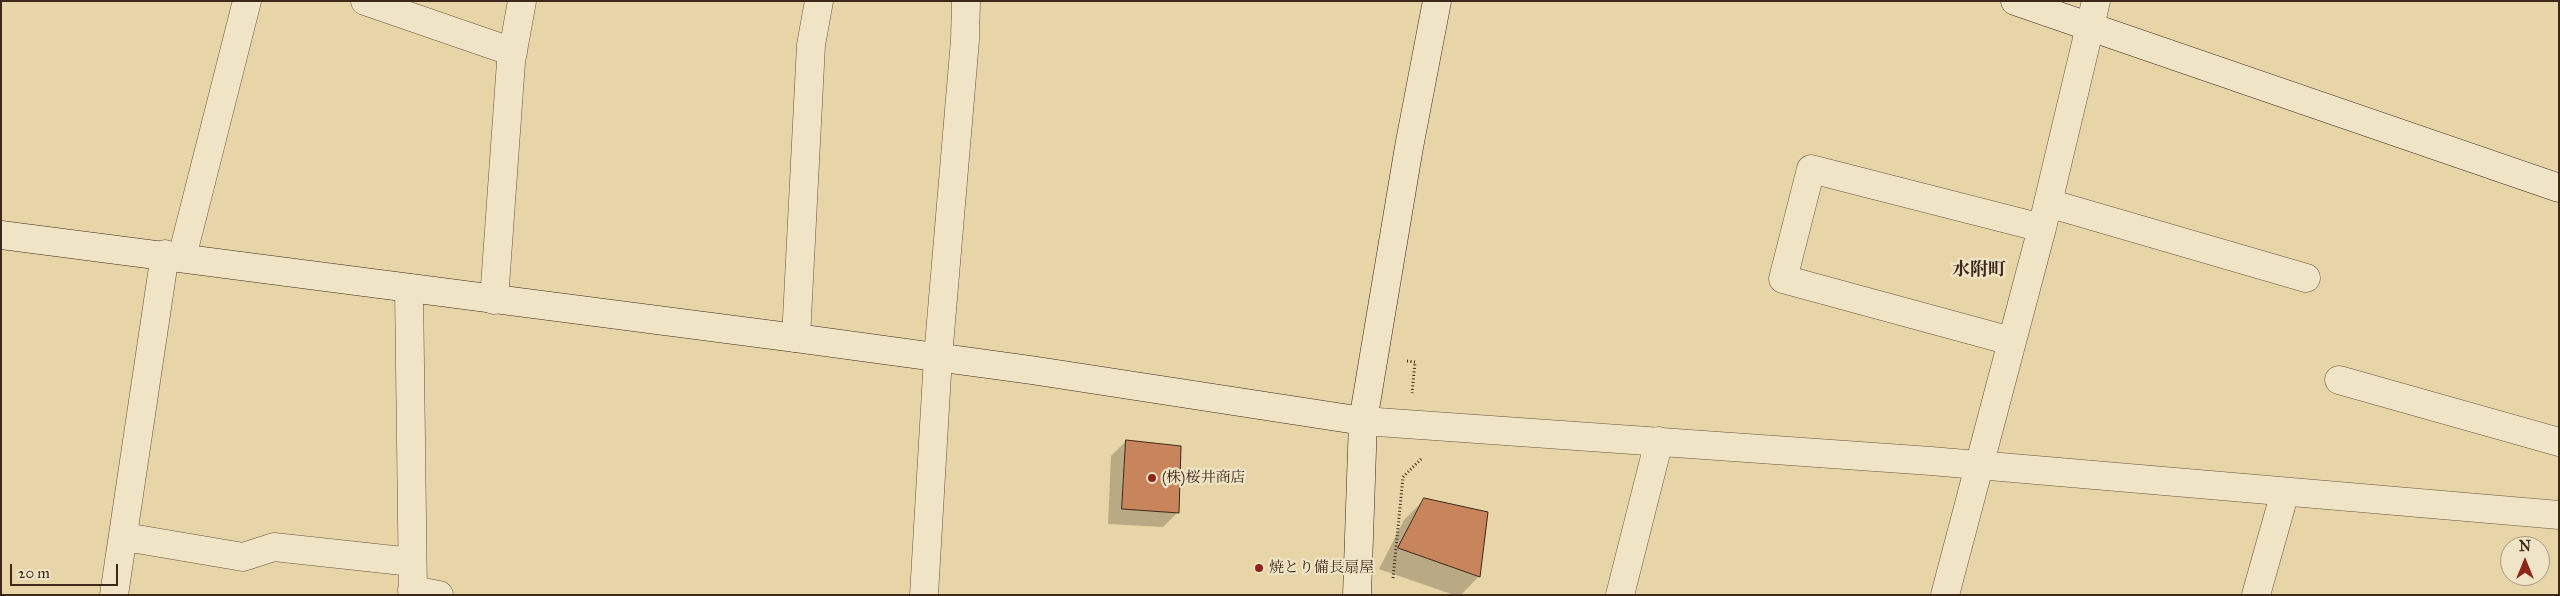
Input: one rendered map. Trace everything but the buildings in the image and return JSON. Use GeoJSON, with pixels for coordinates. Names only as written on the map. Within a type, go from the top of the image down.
{"type":"FeatureCollection","features":[{"type":"Feature","properties":{"kind":"street"},"geometry":{"type":"LineString","coordinates":[[114,595],[173,256],[247,1]]}},
{"type":"Feature","properties":{"kind":"street"},"geometry":{"type":"LineString","coordinates":[[365,1],[513,52]]}},
{"type":"Feature","properties":{"kind":"street"},"geometry":{"type":"LineString","coordinates":[[494,300],[513,52],[522,1]]}},
{"type":"Feature","properties":{"kind":"street"},"geometry":{"type":"LineString","coordinates":[[796,338],[811,45],[819,1]]}},
{"type":"Feature","properties":{"kind":"street"},"geometry":{"type":"LineString","coordinates":[[924,595],[938,357],[965,40],[966,1]]}},
{"type":"Feature","properties":{"kind":"street"},"geometry":{"type":"LineString","coordinates":[[1357,595],[1363,420],[1409,147],[1437,1]]}},
{"type":"Feature","properties":{"kind":"street"},"geometry":{"type":"LineString","coordinates":[[2015,1],[2559,188]]}},
{"type":"Feature","properties":{"kind":"street"},"geometry":{"type":"LineString","coordinates":[[1945,595],[2045,215],[2096,1]]}},
{"type":"Feature","properties":{"kind":"street"},"geometry":{"type":"LineString","coordinates":[[2011,341],[1783,279],[1811,169],[2045,215],[2306,278]]}},
{"type":"Feature","properties":{"kind":"street"},"geometry":{"type":"LineString","coordinates":[[1,235],[938,357],[1363,420],[1979,465],[2559,515]]}},
{"type":"Feature","properties":{"kind":"street"},"geometry":{"type":"LineString","coordinates":[[409,288],[412,592],[439,595]]}},
{"type":"Feature","properties":{"kind":"street"},"geometry":{"type":"LineString","coordinates":[[2339,380],[2559,442]]}},
{"type":"Feature","properties":{"kind":"street"},"geometry":{"type":"LineString","coordinates":[[1620,595],[1660,441]]}},
{"type":"Feature","properties":{"kind":"street"},"geometry":{"type":"LineString","coordinates":[[2256,595],[2285,492]]}},
{"type":"Feature","properties":{"kind":"street"},"geometry":{"type":"LineString","coordinates":[[124,536],[243,557],[274,547],[412,562]]}},
{"type":"Feature","properties":{"kind":"place","name":"(株)桜井商店"},"geometry":{"type":"Point","coordinates":[1152,478]}},
{"type":"Feature","properties":{"kind":"place","name":"焼とり備長扇屋"},"geometry":{"type":"Point","coordinates":[1259,568]}},
{"type":"Feature","properties":{"kind":"district","name":"水附町"},"geometry":{"type":"Point","coordinates":[1979,271]}}]}
